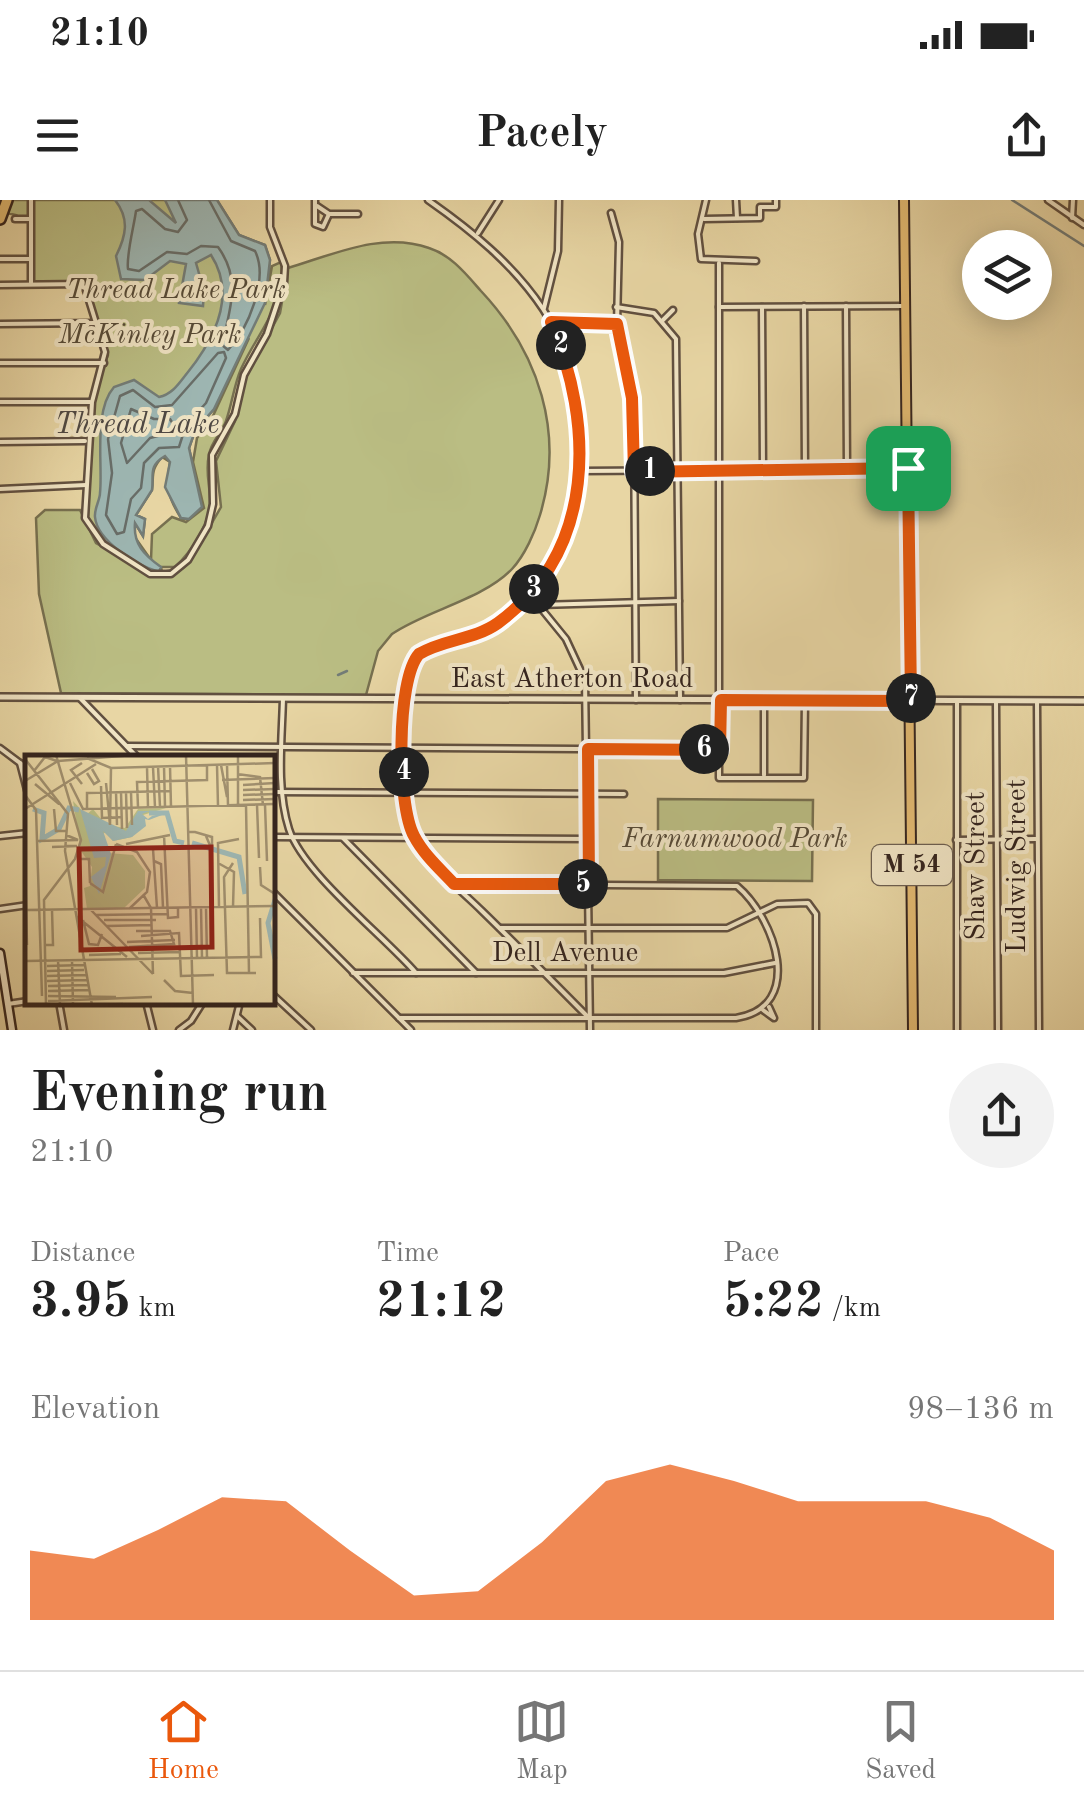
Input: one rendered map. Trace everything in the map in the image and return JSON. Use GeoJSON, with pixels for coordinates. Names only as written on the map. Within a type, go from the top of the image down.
{"type":"FeatureCollection","features":[{"type":"Feature","properties":{"kind":"highway"},"geometry":{"type":"LineString","coordinates":[[0,219],[7,200]]}},
{"type":"Feature","properties":{"kind":"main road","name":"M 54"},"geometry":{"type":"LineString","coordinates":[[904,200],[913,1030]]}},
{"type":"Feature","properties":{"kind":"main road"},"geometry":{"type":"LineString","coordinates":[[0,953],[12,1030]]}},
{"type":"Feature","properties":{"kind":"street"},"geometry":{"type":"LineString","coordinates":[[31,200],[32,284]]}},
{"type":"Feature","properties":{"kind":"street"},"geometry":{"type":"LineString","coordinates":[[0,285],[84,284],[104,362],[92,402],[87,441],[85,518],[103,544],[157,576],[176,572],[188,560],[213,510],[212,456],[235,414],[244,375],[267,334],[284,283],[285,266],[270,227],[270,200]]}},
{"type":"Feature","properties":{"kind":"street"},"geometry":{"type":"LineString","coordinates":[[428,200],[477,234],[544,309],[578,399],[580,471],[566,530],[530,596],[483,632],[419,654],[407,672],[404,792],[415,838],[454,884],[590,1019]]}},
{"type":"Feature","properties":{"kind":"street"},"geometry":{"type":"LineString","coordinates":[[477,234],[499,200]]}},
{"type":"Feature","properties":{"kind":"street"},"geometry":{"type":"LineString","coordinates":[[544,309],[558,251],[560,200]]}},
{"type":"Feature","properties":{"kind":"street"},"geometry":{"type":"LineString","coordinates":[[706,200],[698,255],[706,262],[756,261]]}},
{"type":"Feature","properties":{"kind":"street"},"geometry":{"type":"LineString","coordinates":[[736,200],[737,218]]}},
{"type":"Feature","properties":{"kind":"street"},"geometry":{"type":"LineString","coordinates":[[702,218],[760,218],[760,207],[776,207],[776,200]]}},
{"type":"Feature","properties":{"kind":"street"},"geometry":{"type":"LineString","coordinates":[[1072,218],[1073,200]]}},
{"type":"Feature","properties":{"kind":"street"},"geometry":{"type":"LineString","coordinates":[[1048,202],[1084,225]]}},
{"type":"Feature","properties":{"kind":"street"},"geometry":{"type":"LineString","coordinates":[[330,214],[326,225],[319,227],[312,218],[316,203],[330,214],[358,214]]}},
{"type":"Feature","properties":{"kind":"street"},"geometry":{"type":"LineString","coordinates":[[610,213],[619,242],[617,324],[633,410],[636,700]]}},
{"type":"Feature","properties":{"kind":"street"},"geometry":{"type":"LineString","coordinates":[[15,218],[31,218]]}},
{"type":"Feature","properties":{"kind":"street"},"geometry":{"type":"LineString","coordinates":[[0,259],[31,260]]}},
{"type":"Feature","properties":{"kind":"street"},"geometry":{"type":"LineString","coordinates":[[718,263],[720,778],[804,778],[805,701]]}},
{"type":"Feature","properties":{"kind":"street"},"geometry":{"type":"LineString","coordinates":[[616,306],[640,308],[662,320],[677,348],[680,700]]}},
{"type":"Feature","properties":{"kind":"street"},"geometry":{"type":"LineString","coordinates":[[804,306],[805,470]]}},
{"type":"Feature","properties":{"kind":"street"},"geometry":{"type":"LineString","coordinates":[[846,306],[848,470]]}},
{"type":"Feature","properties":{"kind":"street"},"geometry":{"type":"LineString","coordinates":[[719,307],[906,306]]}},
{"type":"Feature","properties":{"kind":"street"},"geometry":{"type":"LineString","coordinates":[[762,307],[763,470]]}},
{"type":"Feature","properties":{"kind":"street"},"geometry":{"type":"LineString","coordinates":[[662,320],[673,310]]}},
{"type":"Feature","properties":{"kind":"street"},"geometry":{"type":"LineString","coordinates":[[551,322],[617,324]]}},
{"type":"Feature","properties":{"kind":"street"},"geometry":{"type":"LineString","coordinates":[[0,324],[96,323]]}},
{"type":"Feature","properties":{"kind":"street"},"geometry":{"type":"LineString","coordinates":[[0,363],[104,362]]}},
{"type":"Feature","properties":{"kind":"street"},"geometry":{"type":"LineString","coordinates":[[0,402],[92,402]]}},
{"type":"Feature","properties":{"kind":"street"},"geometry":{"type":"LineString","coordinates":[[0,442],[87,441]]}},
{"type":"Feature","properties":{"kind":"street"},"geometry":{"type":"LineString","coordinates":[[580,471],[908,468]]}},
{"type":"Feature","properties":{"kind":"street"},"geometry":{"type":"LineString","coordinates":[[0,489],[86,485]]}},
{"type":"Feature","properties":{"kind":"street"},"geometry":{"type":"LineString","coordinates":[[530,596],[576,655],[588,699],[590,1030]]}},
{"type":"Feature","properties":{"kind":"street"},"geometry":{"type":"LineString","coordinates":[[539,605],[635,599],[680,601]]}},
{"type":"Feature","properties":{"kind":"street","name":"East Atherton Road"},"geometry":{"type":"LineString","coordinates":[[0,697],[1084,700]]}},
{"type":"Feature","properties":{"kind":"street"},"geometry":{"type":"LineString","coordinates":[[79,697],[135,755]]}},
{"type":"Feature","properties":{"kind":"street"},"geometry":{"type":"LineString","coordinates":[[283,698],[282,792],[292,837],[306,860],[417,973]]}},
{"type":"Feature","properties":{"kind":"street"},"geometry":{"type":"LineString","coordinates":[[764,700],[764,778]]}},
{"type":"Feature","properties":{"kind":"street"},"geometry":{"type":"LineString","coordinates":[[957,1030],[958,701]]}},
{"type":"Feature","properties":{"kind":"street","name":"Ludwig Street"},"geometry":{"type":"LineString","coordinates":[[1037,701],[1039,1030]]}},
{"type":"Feature","properties":{"kind":"street","name":"Shaw Street"},"geometry":{"type":"LineString","coordinates":[[996,702],[998,1030]]}},
{"type":"Feature","properties":{"kind":"street"},"geometry":{"type":"LineString","coordinates":[[127,746],[720,750]]}},
{"type":"Feature","properties":{"kind":"street"},"geometry":{"type":"LineString","coordinates":[[0,748],[25,767]]}},
{"type":"Feature","properties":{"kind":"street"},"geometry":{"type":"LineString","coordinates":[[20,763],[25,782]]}},
{"type":"Feature","properties":{"kind":"street"},"geometry":{"type":"LineString","coordinates":[[275,792],[624,794]]}},
{"type":"Feature","properties":{"kind":"street"},"geometry":{"type":"LineString","coordinates":[[0,836],[25,832]]}},
{"type":"Feature","properties":{"kind":"street"},"geometry":{"type":"LineString","coordinates":[[275,837],[589,839]]}},
{"type":"Feature","properties":{"kind":"street"},"geometry":{"type":"LineString","coordinates":[[343,838],[476,974]]}},
{"type":"Feature","properties":{"kind":"street"},"geometry":{"type":"LineString","coordinates":[[956,840],[1037,839]]}},
{"type":"Feature","properties":{"kind":"street"},"geometry":{"type":"LineString","coordinates":[[398,1018],[736,1018],[765,1008],[776,988],[774,938],[742,890],[729,885],[454,884]]}},
{"type":"Feature","properties":{"kind":"street"},"geometry":{"type":"LineString","coordinates":[[275,894],[411,1030]]}},
{"type":"Feature","properties":{"kind":"street"},"geometry":{"type":"LineString","coordinates":[[500,928],[728,928],[777,904],[800,901],[812,905],[816,914],[816,1030]]}},
{"type":"Feature","properties":{"kind":"street"},"geometry":{"type":"LineString","coordinates":[[0,909],[25,905]]}},
{"type":"Feature","properties":{"kind":"street","name":"Dell Avenue"},"geometry":{"type":"LineString","coordinates":[[354,973],[734,973],[776,963]]}},
{"type":"Feature","properties":{"kind":"street"},"geometry":{"type":"LineString","coordinates":[[275,997],[312,1030]]}},
{"type":"Feature","properties":{"kind":"street"},"geometry":{"type":"LineString","coordinates":[[8,1004],[25,1001]]}},
{"type":"Feature","properties":{"kind":"street"},"geometry":{"type":"LineString","coordinates":[[60,1005],[64,1030]]}},
{"type":"Feature","properties":{"kind":"street"},"geometry":{"type":"LineString","coordinates":[[147,1005],[153,1030]]}},
{"type":"Feature","properties":{"kind":"street"},"geometry":{"type":"LineString","coordinates":[[178,1030],[191,1022],[201,1005]]}},
{"type":"Feature","properties":{"kind":"street"},"geometry":{"type":"LineString","coordinates":[[233,1030],[239,1005]]}},
{"type":"Feature","properties":{"kind":"street"},"geometry":{"type":"LineString","coordinates":[[237,1016],[252,1030]]}},
{"type":"Feature","properties":{"kind":"green space"},"geometry":{"type":"Polygon","coordinates":[[[11,200],[217,200],[239,235],[265,245],[270,260],[265,305],[272,266],[281,262],[280,291],[241,369],[226,421],[210,450],[207,519],[187,554],[175,567],[161,567],[162,572],[183,568],[190,561],[221,507],[216,461],[235,421],[246,376],[280,313],[288,268],[357,247],[393,242],[429,248],[458,266],[501,315],[532,368],[548,424],[549,454],[540,515],[521,557],[486,589],[392,634],[378,651],[366,695],[61,693],[39,594],[36,518],[45,510],[80,510],[96,543],[146,570],[99,537],[88,520],[89,434],[96,386],[108,355],[86,283],[33,281],[33,222],[13,221],[16,215],[7,213],[11,200]],[[249,338],[214,409],[195,431],[189,448],[202,507],[189,519],[181,518],[170,497],[170,462],[162,457],[156,466],[152,490],[136,515],[145,519],[143,536],[135,523],[134,536],[151,560],[152,534],[172,517],[186,522],[204,508],[193,462],[197,438],[212,418],[249,338]]]}},
{"type":"Feature","properties":{"kind":"green space","name":"Farnumwood Park"},"geometry":{"type":"Polygon","coordinates":[[[658,799],[813,800],[812,881],[658,880],[658,799]]]}},
{"type":"Feature","properties":{"kind":"water","name":"Thread Lake"},"geometry":{"type":"Polygon","coordinates":[[[115,200],[149,200],[176,223],[165,200],[217,200],[239,235],[265,245],[270,260],[265,303],[214,409],[195,431],[189,448],[202,507],[189,519],[181,518],[165,487],[170,462],[165,456],[154,467],[152,490],[136,515],[145,519],[143,536],[135,523],[138,543],[161,567],[159,572],[120,551],[97,526],[103,410],[114,387],[134,380],[159,397],[175,388],[214,331],[222,285],[211,255],[196,263],[204,291],[203,306],[179,303],[186,264],[170,261],[145,280],[121,279],[116,256],[125,221],[115,200]]]}},
{"type":"Feature","properties":{"kind":"waterway"},"geometry":{"type":"LineString","coordinates":[[1012,200],[1084,246]]}},
{"type":"Feature","properties":{"kind":"waterway"},"geometry":{"type":"LineString","coordinates":[[338,675],[347,671]]}},
{"type":"Feature","properties":{"kind":"route"},"geometry":{"type":"LineString","coordinates":[[551,322],[617,324],[632,398],[634,472],[908,468],[911,701],[721,700],[720,750],[588,749],[589,884],[454,884],[426,855],[413,834],[404,797],[407,672],[419,654],[483,632],[530,596],[566,530],[575,498],[580,471],[580,410],[551,322]]}},
{"type":"Feature","properties":{"kind":"park label","name":"Thread Lake Park"},"geometry":{"type":"Point","coordinates":[176,291]}},
{"type":"Feature","properties":{"kind":"park label","name":"McKinley Park"},"geometry":{"type":"Point","coordinates":[150,336]}}]}
